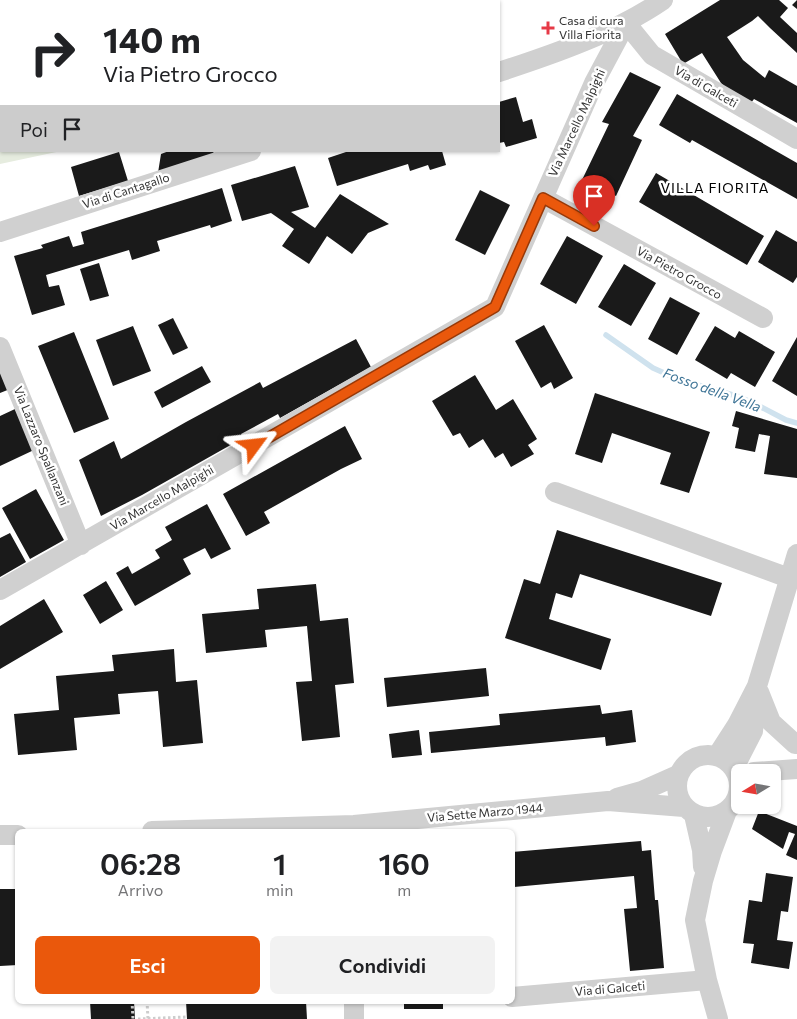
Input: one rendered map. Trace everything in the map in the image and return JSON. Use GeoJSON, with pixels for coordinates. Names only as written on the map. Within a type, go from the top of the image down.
{"type":"FeatureCollection","features":[{"type":"Feature","properties":{"kind":"street"},"geometry":{"type":"LineString","coordinates":[[500,72],[543,58],[626,23],[664,0]]}},
{"type":"Feature","properties":{"kind":"street","name":"Via di Galceti"},"geometry":{"type":"LineString","coordinates":[[626,23],[652,55],[797,139]]}},
{"type":"Feature","properties":{"kind":"street","name":"Via Marcello Malpighi"},"geometry":{"type":"LineString","coordinates":[[0,590],[495,307],[594,83],[626,23]]}},
{"type":"Feature","properties":{"kind":"street","name":"Via di Cantagallo"},"geometry":{"type":"LineString","coordinates":[[0,232],[248,152]]}},
{"type":"Feature","properties":{"kind":"street","name":"Via Pietro Grocco"},"geometry":{"type":"LineString","coordinates":[[543,198],[763,318]]}},
{"type":"Feature","properties":{"kind":"street","name":"Via Lazzaro Spallanzani"},"geometry":{"type":"LineString","coordinates":[[0,347],[82,544]]}},
{"type":"Feature","properties":{"kind":"street"},"geometry":{"type":"LineString","coordinates":[[555,492],[790,578]]}},
{"type":"Feature","properties":{"kind":"street"},"geometry":{"type":"LineString","coordinates":[[731,765],[717,756],[737,725],[757,686],[797,554]]}},
{"type":"Feature","properties":{"kind":"street"},"geometry":{"type":"LineString","coordinates":[[757,686],[771,722],[797,744]]}},
{"type":"Feature","properties":{"kind":"street"},"geometry":{"type":"LineString","coordinates":[[743,764],[753,732],[757,686]]}},
{"type":"Feature","properties":{"kind":"street","name":"Via Sette Marzo 1944"},"geometry":{"type":"LineString","coordinates":[[287,829],[354,828],[608,801],[642,791],[678,776],[690,760],[698,756],[717,756]]}},
{"type":"Feature","properties":{"kind":"street"},"geometry":{"type":"LineString","coordinates":[[781,770],[797,769]]}},
{"type":"Feature","properties":{"kind":"street"},"geometry":{"type":"LineString","coordinates":[[678,776],[677,792],[680,800],[689,811],[702,850],[703,881]]}},
{"type":"Feature","properties":{"kind":"street"},"geometry":{"type":"LineString","coordinates":[[781,783],[797,777]]}},
{"type":"Feature","properties":{"kind":"street","name":"Via Sette Marzo 1944"},"geometry":{"type":"LineString","coordinates":[[608,801],[689,811],[703,818],[720,816],[731,805]]}},
{"type":"Feature","properties":{"kind":"street"},"geometry":{"type":"LineString","coordinates":[[718,1019],[707,980],[695,920],[703,881],[712,851],[731,810]]}},
{"type":"Feature","properties":{"kind":"street"},"geometry":{"type":"LineString","coordinates":[[0,835],[15,835]]}},
{"type":"Feature","properties":{"kind":"street","name":"Via di Galceti"},"geometry":{"type":"LineString","coordinates":[[515,997],[707,980]]}},
{"type":"Feature","properties":{"kind":"street"},"geometry":{"type":"LineString","coordinates":[[354,1004],[354,1019]]}},
{"type":"Feature","properties":{"kind":"path"},"geometry":{"type":"LineString","coordinates":[[132,1004],[133,1019]]}},
{"type":"Feature","properties":{"kind":"path"},"geometry":{"type":"LineString","coordinates":[[147,1004],[148,1019]]}},
{"type":"Feature","properties":{"kind":"path"},"geometry":{"type":"LineString","coordinates":[[138,1019],[186,1017]]}},
{"type":"Feature","properties":{"kind":"shaded area"},"geometry":{"type":"Polygon","coordinates":[[[0,152],[56,152],[0,164],[0,152]]]}},
{"type":"Feature","properties":{"kind":"building"},"geometry":{"type":"Polygon","coordinates":[[[720,0],[779,0],[788,8],[780,17],[797,33],[797,53],[758,16],[727,37],[743,60],[765,78],[769,70],[797,86],[797,123],[754,99],[751,103],[728,90],[721,83],[702,53],[683,64],[665,34],[720,0]]]}},
{"type":"Feature","properties":{"kind":"building"},"geometry":{"type":"Polygon","coordinates":[[[797,0],[797,9],[792,5],[797,0]]]}},
{"type":"Feature","properties":{"kind":"building"},"geometry":{"type":"Polygon","coordinates":[[[630,72],[661,87],[633,136],[642,140],[616,196],[582,180],[609,124],[602,122],[630,72]]]}},
{"type":"Feature","properties":{"kind":"building"},"geometry":{"type":"Polygon","coordinates":[[[677,94],[797,163],[797,199],[692,140],[690,143],[659,125],[677,94]]]}},
{"type":"Feature","properties":{"kind":"building"},"geometry":{"type":"Polygon","coordinates":[[[516,97],[523,122],[532,119],[537,138],[506,147],[504,142],[500,143],[500,102],[516,97]]]}},
{"type":"Feature","properties":{"kind":"building"},"geometry":{"type":"Polygon","coordinates":[[[119,152],[128,181],[79,196],[71,167],[119,152]]]}},
{"type":"Feature","properties":{"kind":"building"},"geometry":{"type":"Polygon","coordinates":[[[166,152],[213,152],[217,162],[157,179],[161,154],[166,152]]]}},
{"type":"Feature","properties":{"kind":"building"},"geometry":{"type":"Polygon","coordinates":[[[346,152],[442,152],[446,165],[430,170],[428,165],[410,171],[408,164],[337,186],[328,158],[346,152]]]}},
{"type":"Feature","properties":{"kind":"building"},"geometry":{"type":"Polygon","coordinates":[[[295,166],[309,207],[291,212],[315,228],[340,194],[389,224],[368,233],[352,254],[327,236],[309,264],[282,246],[294,229],[271,213],[242,221],[231,185],[295,166]]]}},
{"type":"Feature","properties":{"kind":"building"},"geometry":{"type":"Polygon","coordinates":[[[656,173],[764,236],[747,265],[639,202],[656,173]]]}},
{"type":"Feature","properties":{"kind":"building"},"geometry":{"type":"Polygon","coordinates":[[[222,188],[232,221],[211,228],[210,225],[157,241],[160,251],[132,260],[129,250],[46,275],[49,287],[59,285],[65,305],[32,315],[14,256],[43,248],[41,245],[69,236],[73,247],[84,244],[81,232],[222,188]]]}},
{"type":"Feature","properties":{"kind":"building"},"geometry":{"type":"Polygon","coordinates":[[[480,190],[510,205],[485,255],[455,240],[480,190]]]}},
{"type":"Feature","properties":{"kind":"building"},"geometry":{"type":"Polygon","coordinates":[[[776,230],[797,242],[797,277],[793,283],[758,262],[776,230]]]}},
{"type":"Feature","properties":{"kind":"building"},"geometry":{"type":"Polygon","coordinates":[[[567,236],[603,256],[576,304],[540,284],[567,236]]]}},
{"type":"Feature","properties":{"kind":"building"},"geometry":{"type":"Polygon","coordinates":[[[99,263],[109,296],[90,301],[80,269],[99,263]]]}},
{"type":"Feature","properties":{"kind":"building"},"geometry":{"type":"Polygon","coordinates":[[[624,264],[656,283],[631,326],[598,307],[624,264]]]}},
{"type":"Feature","properties":{"kind":"building"},"geometry":{"type":"Polygon","coordinates":[[[670,297],[700,313],[677,355],[648,339],[670,297]]]}},
{"type":"Feature","properties":{"kind":"building"},"geometry":{"type":"Polygon","coordinates":[[[173,318],[188,348],[173,355],[158,325],[173,318]]]}},
{"type":"Feature","properties":{"kind":"building"},"geometry":{"type":"Polygon","coordinates":[[[544,325],[573,378],[554,389],[551,382],[541,388],[515,341],[544,325]]]}},
{"type":"Feature","properties":{"kind":"building"},"geometry":{"type":"Polygon","coordinates":[[[133,326],[151,371],[113,386],[96,340],[133,326]]]}},
{"type":"Feature","properties":{"kind":"building"},"geometry":{"type":"Polygon","coordinates":[[[715,326],[735,338],[739,331],[775,352],[755,387],[731,373],[727,379],[695,360],[715,326]]]}},
{"type":"Feature","properties":{"kind":"building"},"geometry":{"type":"Polygon","coordinates":[[[74,332],[109,419],[74,433],[38,346],[74,332]]]}},
{"type":"Feature","properties":{"kind":"building"},"geometry":{"type":"Polygon","coordinates":[[[797,337],[797,396],[772,381],[797,337]]]}},
{"type":"Feature","properties":{"kind":"building"},"geometry":{"type":"Polygon","coordinates":[[[356,339],[371,367],[280,418],[278,414],[241,434],[243,438],[101,516],[79,460],[114,441],[121,459],[260,382],[263,388],[356,339]]]}},
{"type":"Feature","properties":{"kind":"building"},"geometry":{"type":"Polygon","coordinates":[[[0,366],[10,389],[0,393],[0,366]]]}},
{"type":"Feature","properties":{"kind":"building"},"geometry":{"type":"Polygon","coordinates":[[[202,366],[211,382],[162,408],[154,392],[202,366]]]}},
{"type":"Feature","properties":{"kind":"building"},"geometry":{"type":"Polygon","coordinates":[[[475,375],[496,410],[513,399],[537,439],[528,445],[534,454],[511,467],[503,453],[495,458],[483,439],[469,448],[460,433],[453,436],[432,401],[475,375]]]}},
{"type":"Feature","properties":{"kind":"building"},"geometry":{"type":"Polygon","coordinates":[[[595,393],[710,432],[689,493],[660,484],[671,453],[612,433],[602,463],[575,454],[595,393]]]}},
{"type":"Feature","properties":{"kind":"building"},"geometry":{"type":"Polygon","coordinates":[[[15,409],[34,450],[0,466],[0,416],[15,409]]]}},
{"type":"Feature","properties":{"kind":"building"},"geometry":{"type":"Polygon","coordinates":[[[736,411],[797,429],[797,478],[764,474],[770,436],[759,434],[755,452],[735,448],[739,428],[732,426],[736,411]]]}},
{"type":"Feature","properties":{"kind":"building"},"geometry":{"type":"Polygon","coordinates":[[[345,426],[362,459],[264,512],[270,523],[246,536],[223,494],[345,426]]]}},
{"type":"Feature","properties":{"kind":"building"},"geometry":{"type":"Polygon","coordinates":[[[36,489],[64,540],[30,559],[2,508],[36,489]]]}},
{"type":"Feature","properties":{"kind":"building"},"geometry":{"type":"Polygon","coordinates":[[[207,504],[231,549],[211,559],[205,548],[183,559],[191,574],[135,606],[116,573],[128,566],[132,574],[160,558],[155,550],[172,540],[165,527],[207,504]]]}},
{"type":"Feature","properties":{"kind":"building"},"geometry":{"type":"Polygon","coordinates":[[[557,530],[722,583],[711,616],[580,574],[572,598],[556,593],[549,619],[611,639],[601,670],[505,638],[524,579],[540,584],[557,530]]]}},
{"type":"Feature","properties":{"kind":"building"},"geometry":{"type":"Polygon","coordinates":[[[10,533],[26,562],[0,577],[0,538],[10,533]]]}},
{"type":"Feature","properties":{"kind":"building"},"geometry":{"type":"Polygon","coordinates":[[[106,581],[123,610],[100,624],[83,595],[106,581]]]}},
{"type":"Feature","properties":{"kind":"building"},"geometry":{"type":"Polygon","coordinates":[[[316,584],[320,621],[348,618],[354,683],[335,685],[340,737],[302,741],[296,682],[312,681],[307,626],[265,630],[267,647],[206,653],[202,614],[259,609],[257,589],[316,584]]]}},
{"type":"Feature","properties":{"kind":"building"},"geometry":{"type":"Polygon","coordinates":[[[44,599],[63,632],[0,669],[0,626],[44,599]]]}},
{"type":"Feature","properties":{"kind":"building"},"geometry":{"type":"Polygon","coordinates":[[[174,649],[176,682],[197,680],[203,743],[163,747],[158,691],[118,694],[120,714],[74,718],[77,750],[18,755],[14,714],[59,710],[56,676],[114,671],[112,655],[174,649]]]}},
{"type":"Feature","properties":{"kind":"building"},"geometry":{"type":"Polygon","coordinates":[[[486,668],[489,696],[387,707],[384,678],[486,668]]]}},
{"type":"Feature","properties":{"kind":"building"},"geometry":{"type":"Polygon","coordinates":[[[600,705],[602,714],[632,710],[636,742],[606,746],[605,737],[431,753],[429,732],[500,725],[499,714],[600,705]]]}},
{"type":"Feature","properties":{"kind":"building"},"geometry":{"type":"Polygon","coordinates":[[[419,730],[422,755],[392,758],[389,734],[419,730]]]}},
{"type":"Feature","properties":{"kind":"building"},"geometry":{"type":"Polygon","coordinates":[[[758,814],[767,814],[797,826],[797,860],[786,855],[795,834],[789,832],[783,849],[752,829],[758,814]]]}},
{"type":"Feature","properties":{"kind":"building"},"geometry":{"type":"Polygon","coordinates":[[[641,841],[642,851],[651,850],[664,968],[630,971],[624,909],[637,908],[634,876],[515,887],[515,852],[641,841]]]}},
{"type":"Feature","properties":{"kind":"building"},"geometry":{"type":"Polygon","coordinates":[[[766,873],[793,877],[788,912],[781,911],[777,940],[793,942],[789,969],[751,963],[754,944],[743,943],[749,900],[762,902],[766,873]]]}},
{"type":"Feature","properties":{"kind":"building"},"geometry":{"type":"Polygon","coordinates":[[[0,889],[15,889],[15,965],[0,966],[0,889]]]}},
{"type":"Feature","properties":{"kind":"building"},"geometry":{"type":"Polygon","coordinates":[[[90,1004],[134,1004],[135,1019],[91,1019],[90,1004]]]}},
{"type":"Feature","properties":{"kind":"building"},"geometry":{"type":"Polygon","coordinates":[[[186,1004],[306,1004],[307,1019],[187,1019],[186,1004]]]}},
{"type":"Feature","properties":{"kind":"building"},"geometry":{"type":"Polygon","coordinates":[[[404,1004],[443,1004],[443,1009],[404,1009],[404,1004]]]}},
{"type":"Feature","properties":{"kind":"waterway","name":"Fosso della Vella"},"geometry":{"type":"LineString","coordinates":[[606,335],[653,368],[680,380],[740,397],[786,420],[797,423]]}},
{"type":"Feature","properties":{"kind":"place","name":"Casa di cura Villa Fiorita"},"geometry":{"type":"Point","coordinates":[548,28]}},
{"type":"Feature","properties":{"kind":"district","name":"VILLA FIORITA"},"geometry":{"type":"Point","coordinates":[715,188]}},
{"type":"Feature","properties":{"kind":"route"},"geometry":{"type":"LineString","coordinates":[[254,446],[495,307],[543,198],[594,226]]}}]}
